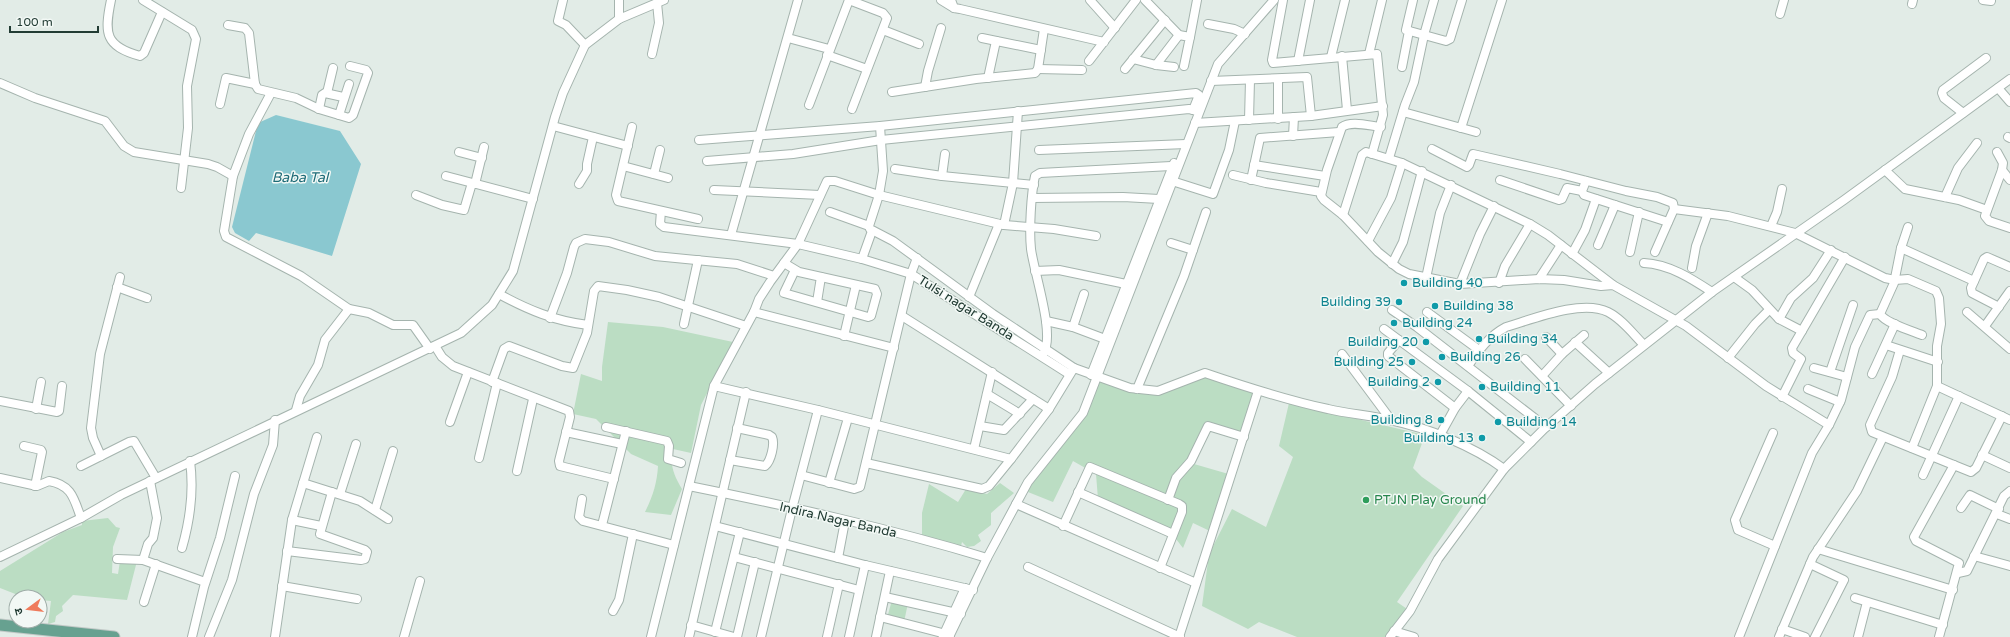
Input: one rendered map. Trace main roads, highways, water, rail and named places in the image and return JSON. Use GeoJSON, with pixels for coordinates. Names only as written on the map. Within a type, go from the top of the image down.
{"type":"FeatureCollection","features":[{"type":"Feature","properties":{"kind":"main road"},"geometry":{"type":"LineString","coordinates":[[2,628],[114,637]]}},
{"type":"Feature","properties":{"kind":"main road"},"geometry":{"type":"LineString","coordinates":[[2,628],[48,637]]}},
{"type":"Feature","properties":{"kind":"water","name":"Baba Tal"},"geometry":{"type":"Polygon","coordinates":[[[276,115],[340,131],[361,164],[332,256],[256,233],[249,241],[235,233],[232,227],[258,123],[276,115]]]}},
{"type":"Feature","properties":{"kind":"place","name":"Building 40"},"geometry":{"type":"Point","coordinates":[1404,283]}},
{"type":"Feature","properties":{"kind":"place","name":"Building 39"},"geometry":{"type":"Point","coordinates":[1399,302]}},
{"type":"Feature","properties":{"kind":"place","name":"Building 38"},"geometry":{"type":"Point","coordinates":[1435,306]}},
{"type":"Feature","properties":{"kind":"place","name":"Building 24"},"geometry":{"type":"Point","coordinates":[1394,323]}},
{"type":"Feature","properties":{"kind":"place","name":"Building 34"},"geometry":{"type":"Point","coordinates":[1479,339]}},
{"type":"Feature","properties":{"kind":"place","name":"Building 20"},"geometry":{"type":"Point","coordinates":[1426,342]}},
{"type":"Feature","properties":{"kind":"place","name":"Building 26"},"geometry":{"type":"Point","coordinates":[1442,357]}},
{"type":"Feature","properties":{"kind":"place","name":"Building 25"},"geometry":{"type":"Point","coordinates":[1412,362]}},
{"type":"Feature","properties":{"kind":"place","name":"Building 2"},"geometry":{"type":"Point","coordinates":[1438,382]}},
{"type":"Feature","properties":{"kind":"place","name":"Building 11"},"geometry":{"type":"Point","coordinates":[1482,387]}},
{"type":"Feature","properties":{"kind":"place","name":"Building 8"},"geometry":{"type":"Point","coordinates":[1441,420]}},
{"type":"Feature","properties":{"kind":"place","name":"Building 14"},"geometry":{"type":"Point","coordinates":[1498,422]}},
{"type":"Feature","properties":{"kind":"place","name":"Building 13"},"geometry":{"type":"Point","coordinates":[1482,438]}},
{"type":"Feature","properties":{"kind":"place","name":"PTJN Play Ground"},"geometry":{"type":"Point","coordinates":[1366,500]}}]}
